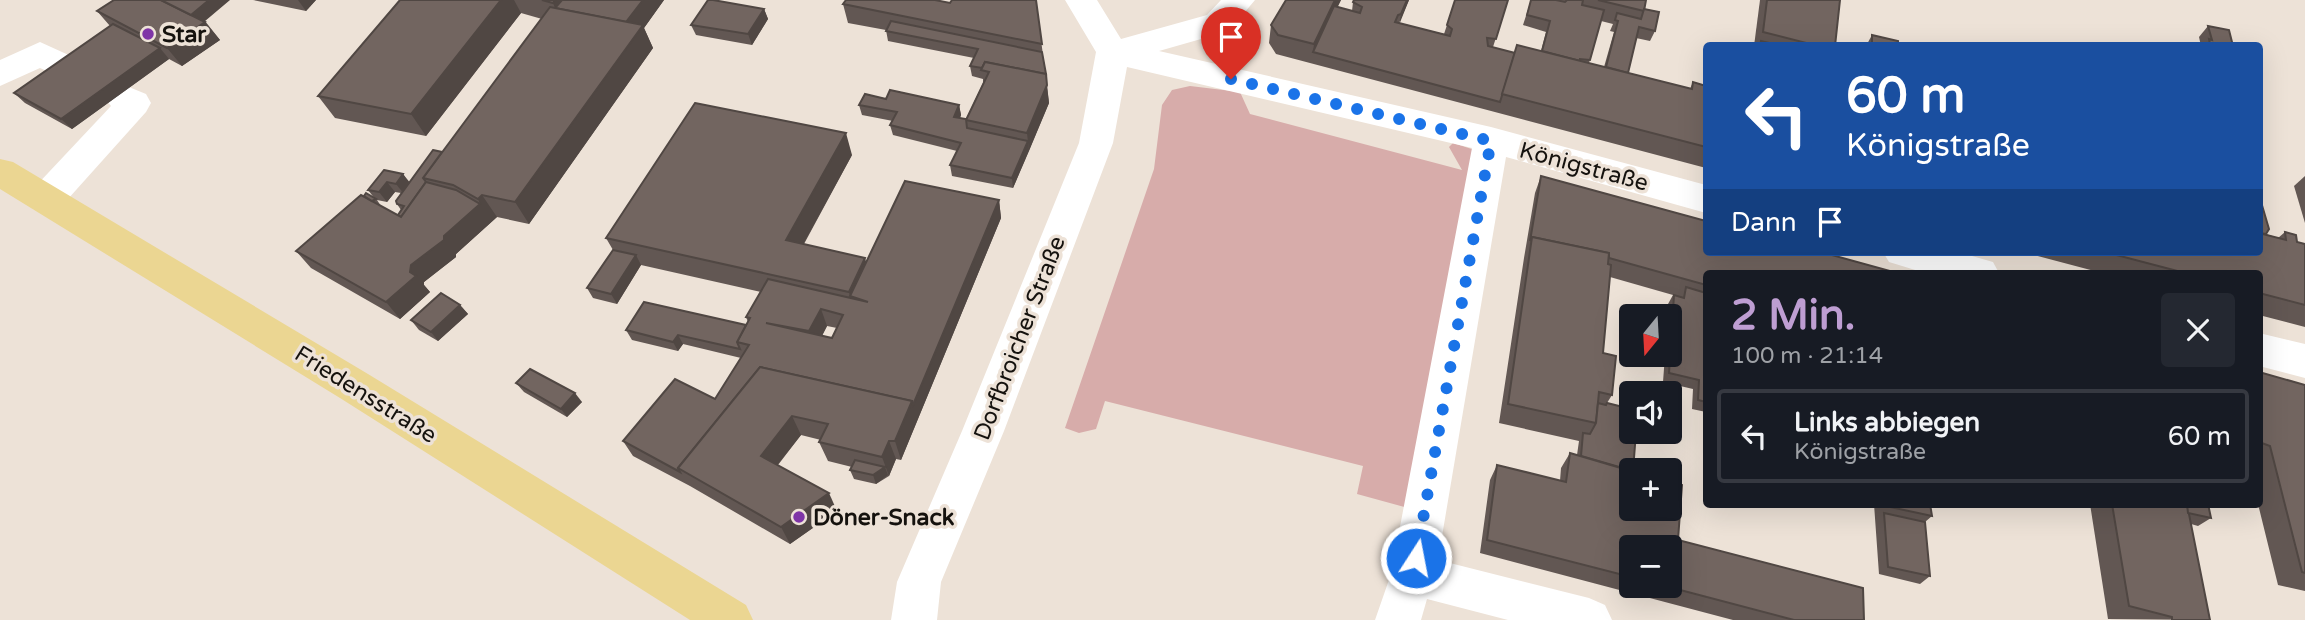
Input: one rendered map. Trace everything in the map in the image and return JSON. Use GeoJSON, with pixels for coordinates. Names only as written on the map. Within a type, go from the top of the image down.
{"type":"FeatureCollection","features":[{"type":"Feature","properties":{"kind":"main road","name":"Friedensstraße"},"geometry":{"type":"LineString","coordinates":[[0,172],[354,386],[730,620]]}},
{"type":"Feature","properties":{"kind":"street"},"geometry":{"type":"LineString","coordinates":[[1081,0],[1113,52],[1218,23],[1239,0]]}},
{"type":"Feature","properties":{"kind":"street","name":"Königstraße"},"geometry":{"type":"LineString","coordinates":[[1113,52],[1491,141],[1703,198]]}},
{"type":"Feature","properties":{"kind":"street","name":"Dorfbroicher Straße"},"geometry":{"type":"LineString","coordinates":[[915,620],[919,582],[983,431],[1096,143],[1113,52]]}},
{"type":"Feature","properties":{"kind":"street"},"geometry":{"type":"LineString","coordinates":[[0,74],[40,54],[72,70]]}},
{"type":"Feature","properties":{"kind":"street"},"geometry":{"type":"LineString","coordinates":[[46,199],[134,103],[119,95]]}},
{"type":"Feature","properties":{"kind":"street"},"geometry":{"type":"LineString","coordinates":[[1398,620],[1413,573],[1491,141]]}},
{"type":"Feature","properties":{"kind":"street"},"geometry":{"type":"LineString","coordinates":[[1917,256],[1969,270]]}},
{"type":"Feature","properties":{"kind":"street"},"geometry":{"type":"LineString","coordinates":[[2263,350],[2305,361]]}},
{"type":"Feature","properties":{"kind":"street"},"geometry":{"type":"LineString","coordinates":[[1413,573],[1589,620]]}},
{"type":"Feature","properties":{"kind":"shaded area"},"geometry":{"type":"Polygon","coordinates":[[[1190,86],[1240,92],[1250,114],[1462,170],[1449,147],[1453,143],[1481,152],[1408,508],[1357,494],[1363,466],[1105,401],[1096,429],[1079,433],[1065,428],[1154,169],[1162,105],[1172,90],[1190,86]]]}},
{"type":"Feature","properties":{"kind":"building"},"geometry":{"type":"Polygon","coordinates":[[[114,0],[161,0],[205,22],[167,48],[97,11],[114,0]]]}},
{"type":"Feature","properties":{"kind":"building"},"geometry":{"type":"Polygon","coordinates":[[[161,0],[209,0],[191,15],[161,0]]]}},
{"type":"Feature","properties":{"kind":"building"},"geometry":{"type":"Polygon","coordinates":[[[400,0],[501,0],[411,114],[318,96],[400,0]]]}},
{"type":"Feature","properties":{"kind":"building"},"geometry":{"type":"Polygon","coordinates":[[[562,0],[643,0],[626,22],[555,8],[562,0]]]}},
{"type":"Feature","properties":{"kind":"building"},"geometry":{"type":"Polygon","coordinates":[[[708,0],[764,9],[748,34],[691,25],[708,0]]]}},
{"type":"Feature","properties":{"kind":"building"},"geometry":{"type":"Polygon","coordinates":[[[846,0],[935,0],[950,3],[952,0],[1036,0],[1042,44],[843,4],[846,0]]]}},
{"type":"Feature","properties":{"kind":"building"},"geometry":{"type":"Polygon","coordinates":[[[1286,0],[1335,0],[1314,44],[1278,35],[1271,25],[1286,0]]]}},
{"type":"Feature","properties":{"kind":"building"},"geometry":{"type":"Polygon","coordinates":[[[1407,0],[1395,22],[1450,36],[1452,29],[1447,25],[1455,0],[1508,0],[1496,39],[1487,38],[1488,46],[1515,53],[1500,102],[1313,52],[1334,6],[1360,13],[1362,7],[1353,2],[1407,0]]]}},
{"type":"Feature","properties":{"kind":"building"},"geometry":{"type":"Polygon","coordinates":[[[1531,0],[1583,0],[1582,5],[1604,10],[1590,60],[1580,61],[1542,51],[1550,21],[1527,15],[1531,0]]]}},
{"type":"Feature","properties":{"kind":"building"},"geometry":{"type":"Polygon","coordinates":[[[1598,0],[1646,0],[1644,11],[1598,0]]]}},
{"type":"Feature","properties":{"kind":"building"},"geometry":{"type":"Polygon","coordinates":[[[1767,0],[1840,0],[1835,42],[1802,42],[1763,32],[1767,0]]]}},
{"type":"Feature","properties":{"kind":"building"},"geometry":{"type":"Polygon","coordinates":[[[550,7],[643,25],[515,202],[482,195],[478,199],[453,185],[423,178],[550,7]]]}},
{"type":"Feature","properties":{"kind":"building"},"geometry":{"type":"Polygon","coordinates":[[[1644,9],[1659,12],[1655,31],[1639,27],[1628,73],[1606,67],[1618,21],[1615,20],[1617,13],[1641,19],[1644,9]]]}},
{"type":"Feature","properties":{"kind":"building"},"geometry":{"type":"Polygon","coordinates":[[[891,21],[1042,52],[1046,74],[985,62],[982,68],[970,66],[978,49],[886,31],[891,21]]]}},
{"type":"Feature","properties":{"kind":"building"},"geometry":{"type":"Polygon","coordinates":[[[113,24],[160,48],[61,119],[14,93],[113,24]]]}},
{"type":"Feature","properties":{"kind":"building"},"geometry":{"type":"Polygon","coordinates":[[[2208,26],[2229,30],[2232,42],[2210,42],[2209,39],[2212,40],[2208,26]]]}},
{"type":"Feature","properties":{"kind":"building"},"geometry":{"type":"Polygon","coordinates":[[[1872,35],[1898,41],[1898,42],[1872,42],[1872,35]]]}},
{"type":"Feature","properties":{"kind":"building"},"geometry":{"type":"Polygon","coordinates":[[[1517,45],[1692,89],[1693,82],[1703,85],[1703,146],[1502,94],[1517,45]]]}},
{"type":"Feature","properties":{"kind":"building"},"geometry":{"type":"Polygon","coordinates":[[[985,62],[1046,74],[1047,85],[1027,133],[966,120],[989,72],[981,70],[985,62]]]}},
{"type":"Feature","properties":{"kind":"building"},"geometry":{"type":"Polygon","coordinates":[[[890,90],[959,105],[954,117],[966,119],[967,128],[1028,141],[1012,178],[950,165],[961,143],[890,125],[897,112],[859,105],[865,94],[886,99],[890,90]]]}},
{"type":"Feature","properties":{"kind":"building"},"geometry":{"type":"Polygon","coordinates":[[[695,103],[846,133],[786,240],[865,258],[849,292],[606,238],[695,103]]]}},
{"type":"Feature","properties":{"kind":"building"},"geometry":{"type":"Polygon","coordinates":[[[433,150],[442,152],[423,178],[426,182],[401,217],[398,215],[404,206],[396,201],[433,150]]]}},
{"type":"Feature","properties":{"kind":"building"},"geometry":{"type":"Polygon","coordinates":[[[384,170],[403,174],[396,184],[387,182],[379,192],[368,190],[384,170]]]}},
{"type":"Feature","properties":{"kind":"building"},"geometry":{"type":"Polygon","coordinates":[[[1541,176],[1703,220],[1703,256],[1835,256],[1886,270],[1703,270],[1703,284],[1609,258],[1609,253],[1532,237],[1530,241],[1541,176]]]}},
{"type":"Feature","properties":{"kind":"building"},"geometry":{"type":"Polygon","coordinates":[[[905,181],[999,200],[913,405],[912,401],[760,367],[678,468],[680,472],[623,441],[675,379],[715,399],[749,345],[737,342],[750,318],[746,317],[768,279],[868,302],[850,296],[905,181]],[[821,309],[809,331],[766,323],[832,338],[843,315],[821,309]]]}},
{"type":"Feature","properties":{"kind":"building"},"geometry":{"type":"Polygon","coordinates":[[[426,182],[456,190],[480,204],[444,236],[444,240],[411,265],[410,272],[416,276],[386,302],[296,251],[361,195],[401,217],[426,182]]]}},
{"type":"Feature","properties":{"kind":"building"},"geometry":{"type":"Polygon","coordinates":[[[366,193],[376,199],[372,201],[364,196],[366,193]]]}},
{"type":"Feature","properties":{"kind":"building"},"geometry":{"type":"Polygon","coordinates":[[[2263,209],[2269,229],[2266,234],[2263,234],[2263,209]]]}},
{"type":"Feature","properties":{"kind":"building"},"geometry":{"type":"Polygon","coordinates":[[[2285,232],[2296,235],[2297,242],[2305,244],[2305,305],[2263,294],[2263,270],[2174,270],[2120,256],[2263,256],[2263,234],[2286,240],[2285,232]]]}},
{"type":"Feature","properties":{"kind":"building"},"geometry":{"type":"Polygon","coordinates":[[[1532,237],[1609,253],[1608,264],[1611,265],[1603,353],[1616,356],[1612,395],[1599,392],[1596,423],[1508,404],[1532,237]]]}},
{"type":"Feature","properties":{"kind":"building"},"geometry":{"type":"Polygon","coordinates":[[[613,250],[636,255],[611,294],[587,288],[613,250]]]}},
{"type":"Feature","properties":{"kind":"building"},"geometry":{"type":"Polygon","coordinates":[[[1686,287],[1703,292],[1703,401],[1698,400],[1699,380],[1669,373],[1669,368],[1682,368],[1682,304],[1673,304],[1674,295],[1684,298],[1686,287]]]}},
{"type":"Feature","properties":{"kind":"building"},"geometry":{"type":"Polygon","coordinates":[[[441,293],[460,305],[431,332],[411,320],[441,293]]]}},
{"type":"Feature","properties":{"kind":"building"},"geometry":{"type":"Polygon","coordinates":[[[644,302],[746,325],[737,342],[740,349],[678,335],[673,342],[626,330],[644,302]]]}},
{"type":"Feature","properties":{"kind":"building"},"geometry":{"type":"Polygon","coordinates":[[[760,367],[912,401],[895,441],[889,441],[882,457],[819,442],[828,424],[792,416],[761,456],[829,493],[781,527],[678,468],[760,367]]]}},
{"type":"Feature","properties":{"kind":"building"},"geometry":{"type":"Polygon","coordinates":[[[530,369],[575,393],[561,409],[516,383],[530,369]]]}},
{"type":"Feature","properties":{"kind":"building"},"geometry":{"type":"Polygon","coordinates":[[[2263,373],[2305,385],[2305,573],[2302,572],[2270,446],[2263,443],[2263,373]]]}},
{"type":"Feature","properties":{"kind":"building"},"geometry":{"type":"Polygon","coordinates":[[[1598,403],[1619,406],[1619,444],[1635,444],[1634,458],[1619,458],[1619,467],[1581,456],[1583,433],[1590,434],[1596,423],[1598,403]]]}},
{"type":"Feature","properties":{"kind":"building"},"geometry":{"type":"Polygon","coordinates":[[[1570,453],[1619,467],[1619,521],[1679,521],[1678,535],[1619,535],[1619,574],[1487,540],[1497,465],[1566,482],[1570,453]]]}},
{"type":"Feature","properties":{"kind":"building"},"geometry":{"type":"Polygon","coordinates":[[[855,460],[885,467],[873,475],[850,470],[855,460]]]}},
{"type":"Feature","properties":{"kind":"building"},"geometry":{"type":"Polygon","coordinates":[[[1895,508],[1931,508],[1932,516],[1895,508]]]}},
{"type":"Feature","properties":{"kind":"building"},"geometry":{"type":"Polygon","coordinates":[[[2113,508],[2188,508],[2210,620],[2172,620],[2172,617],[2129,606],[2113,508]]]}},
{"type":"Feature","properties":{"kind":"building"},"geometry":{"type":"Polygon","coordinates":[[[2187,508],[2209,508],[2211,518],[2188,513],[2187,508]]]}},
{"type":"Feature","properties":{"kind":"building"},"geometry":{"type":"Polygon","coordinates":[[[1884,513],[1925,522],[1930,576],[1888,567],[1884,513]]]}},
{"type":"Feature","properties":{"kind":"building"},"geometry":{"type":"Polygon","coordinates":[[[1682,541],[1863,588],[1864,620],[1794,620],[1682,590],[1682,541]]]}},
{"type":"Feature","properties":{"kind":"place","name":"Star"},"geometry":{"type":"Point","coordinates":[148,34]}},
{"type":"Feature","properties":{"kind":"place","name":"Döner-Snack"},"geometry":{"type":"Point","coordinates":[799,517]}},
{"type":"Feature","properties":{"kind":"route"},"geometry":{"type":"LineString","coordinates":[[1231,79],[1491,141],[1416,558]]}}]}
